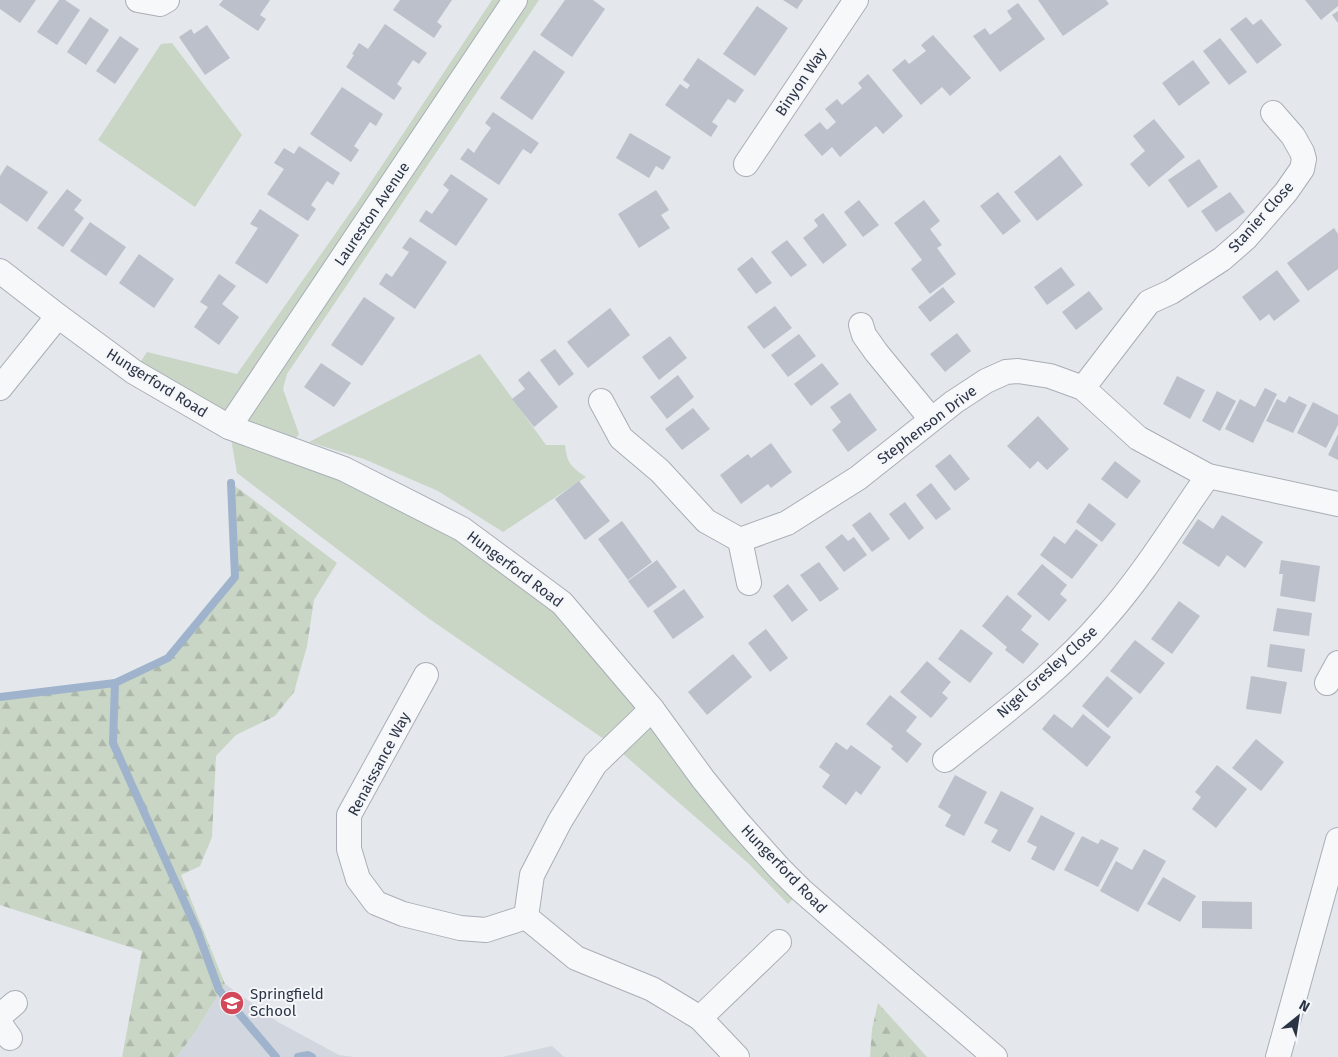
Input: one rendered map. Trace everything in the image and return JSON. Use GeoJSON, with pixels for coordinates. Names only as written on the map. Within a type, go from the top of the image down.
{"type":"FeatureCollection","features":[{"type":"Feature","properties":{"kind":"street"},"geometry":{"type":"LineString","coordinates":[[138,0],[160,4],[167,0]]}},
{"type":"Feature","properties":{"kind":"street","name":"Laureston Avenue"},"geometry":{"type":"LineString","coordinates":[[229,427],[514,0]]}},
{"type":"Feature","properties":{"kind":"street","name":"Binyon Way"},"geometry":{"type":"LineString","coordinates":[[746,164],[856,0]]}},
{"type":"Feature","properties":{"kind":"street","name":"Stanier Close"},"geometry":{"type":"LineString","coordinates":[[1083,388],[1149,302],[1171,292],[1222,259],[1246,238],[1297,177],[1302,169],[1304,159],[1302,152],[1293,136],[1273,113]]}},
{"type":"Feature","properties":{"kind":"street","name":"Hungerford Road"},"geometry":{"type":"LineString","coordinates":[[0,271],[134,372],[229,427],[344,469],[462,529],[562,602],[652,709],[703,778],[743,827],[801,890],[995,1057]]}},
{"type":"Feature","properties":{"kind":"street"},"geometry":{"type":"LineString","coordinates":[[0,388],[58,316]]}},
{"type":"Feature","properties":{"kind":"street"},"geometry":{"type":"LineString","coordinates":[[861,325],[864,335],[872,346],[931,419]]}},
{"type":"Feature","properties":{"kind":"street","name":"Stephenson Drive"},"geometry":{"type":"LineString","coordinates":[[740,540],[786,522],[834,493],[858,478],[931,419],[970,392],[1006,372],[1018,371],[1050,376],[1083,388],[1138,438],[1208,476],[1338,504]]}},
{"type":"Feature","properties":{"kind":"street"},"geometry":{"type":"LineString","coordinates":[[601,401],[621,438],[660,471],[706,522],[740,540],[749,583]]}},
{"type":"Feature","properties":{"kind":"street","name":"Nigel Gresley Close"},"geometry":{"type":"LineString","coordinates":[[945,760],[1070,655],[1104,619],[1139,578],[1208,476]]}},
{"type":"Feature","properties":{"kind":"street","name":"Renaissance Way"},"geometry":{"type":"LineString","coordinates":[[426,675],[349,815],[350,849],[358,879],[376,903],[403,914],[460,928],[486,930],[526,917]]}},
{"type":"Feature","properties":{"kind":"street"},"geometry":{"type":"LineString","coordinates":[[652,709],[595,764],[560,821],[532,875],[526,917],[576,958],[652,989],[700,1018],[737,1057]]}},
{"type":"Feature","properties":{"kind":"street"},"geometry":{"type":"LineString","coordinates":[[1278,1057],[1338,840]]}},
{"type":"Feature","properties":{"kind":"street"},"geometry":{"type":"LineString","coordinates":[[700,1018],[779,942]]}},
{"type":"Feature","properties":{"kind":"shaded area","name":"Springfield School"},"geometry":{"type":"Polygon","coordinates":[[[225,984],[278,1022],[339,1055],[354,1057],[177,1057],[225,984]]]}},
{"type":"Feature","properties":{"kind":"shaded area"},"geometry":{"type":"Polygon","coordinates":[[[552,1046],[564,1057],[502,1057],[552,1046]]]}},
{"type":"Feature","properties":{"kind":"green space"},"geometry":{"type":"Polygon","coordinates":[[[492,0],[539,0],[287,374],[283,389],[299,434],[288,449],[344,469],[562,603],[801,890],[788,904],[748,863],[614,746],[428,618],[237,473],[229,427],[134,372],[147,352],[237,374],[359,200],[492,0]]]}},
{"type":"Feature","properties":{"kind":"green space"},"geometry":{"type":"Polygon","coordinates":[[[172,43],[242,135],[195,207],[98,140],[161,44],[172,43]]]}},
{"type":"Feature","properties":{"kind":"green space"},"geometry":{"type":"Polygon","coordinates":[[[480,354],[546,445],[565,445],[571,464],[586,477],[503,532],[438,491],[364,459],[309,442],[480,354]]]}},
{"type":"Feature","properties":{"kind":"green space"},"geometry":{"type":"Polygon","coordinates":[[[231,483],[337,563],[314,600],[307,646],[294,692],[275,716],[236,735],[216,756],[212,837],[200,866],[181,875],[225,984],[177,1057],[122,1057],[142,951],[0,905],[0,697],[115,683],[168,658],[235,577],[231,483]]]}},
{"type":"Feature","properties":{"kind":"green space"},"geometry":{"type":"Polygon","coordinates":[[[878,1003],[927,1057],[870,1057],[872,1029],[878,1003]]]}},
{"type":"Feature","properties":{"kind":"building"},"geometry":{"type":"Polygon","coordinates":[[[0,0],[36,0],[20,23],[0,9],[0,0]]]}},
{"type":"Feature","properties":{"kind":"building"},"geometry":{"type":"Polygon","coordinates":[[[59,0],[65,0],[80,10],[57,45],[37,32],[59,0]]]}},
{"type":"Feature","properties":{"kind":"building"},"geometry":{"type":"Polygon","coordinates":[[[223,0],[270,0],[260,15],[266,19],[258,31],[219,5],[223,0]]]}},
{"type":"Feature","properties":{"kind":"building"},"geometry":{"type":"Polygon","coordinates":[[[400,0],[452,0],[437,22],[442,26],[434,38],[393,10],[400,0]]]}},
{"type":"Feature","properties":{"kind":"building"},"geometry":{"type":"Polygon","coordinates":[[[565,0],[593,0],[605,9],[572,57],[540,35],[565,0]]]}},
{"type":"Feature","properties":{"kind":"building"},"geometry":{"type":"Polygon","coordinates":[[[783,0],[803,0],[797,9],[783,0]]]}},
{"type":"Feature","properties":{"kind":"building"},"geometry":{"type":"Polygon","coordinates":[[[1038,0],[1106,0],[1109,4],[1063,36],[1038,0]]]}},
{"type":"Feature","properties":{"kind":"building"},"geometry":{"type":"Polygon","coordinates":[[[1305,0],[1338,0],[1338,6],[1321,20],[1305,0]]]}},
{"type":"Feature","properties":{"kind":"building"},"geometry":{"type":"Polygon","coordinates":[[[1018,3],[1045,39],[1000,72],[973,36],[985,28],[990,35],[1012,19],[1007,11],[1018,3]]]}},
{"type":"Feature","properties":{"kind":"building"},"geometry":{"type":"Polygon","coordinates":[[[757,6],[788,28],[755,76],[723,54],[757,6]]]}},
{"type":"Feature","properties":{"kind":"building"},"geometry":{"type":"Polygon","coordinates":[[[1338,11],[1338,23],[1332,15],[1338,11]]]}},
{"type":"Feature","properties":{"kind":"building"},"geometry":{"type":"Polygon","coordinates":[[[90,17],[109,30],[86,65],[67,52],[90,17]]]}},
{"type":"Feature","properties":{"kind":"building"},"geometry":{"type":"Polygon","coordinates":[[[1246,17],[1253,25],[1261,19],[1282,45],[1257,64],[1230,29],[1246,17]]]}},
{"type":"Feature","properties":{"kind":"building"},"geometry":{"type":"Polygon","coordinates":[[[385,24],[427,53],[419,64],[413,60],[397,84],[402,88],[394,100],[346,67],[359,43],[368,49],[385,24]]]}},
{"type":"Feature","properties":{"kind":"building"},"geometry":{"type":"Polygon","coordinates":[[[207,25],[230,58],[205,75],[179,37],[191,29],[194,34],[207,25]]]}},
{"type":"Feature","properties":{"kind":"building"},"geometry":{"type":"Polygon","coordinates":[[[933,35],[971,78],[950,96],[942,87],[921,105],[892,70],[905,59],[909,64],[926,51],[921,45],[933,35]]]}},
{"type":"Feature","properties":{"kind":"building"},"geometry":{"type":"Polygon","coordinates":[[[120,36],[139,49],[115,84],[96,71],[120,36]]]}},
{"type":"Feature","properties":{"kind":"building"},"geometry":{"type":"Polygon","coordinates":[[[1220,38],[1247,72],[1229,85],[1203,51],[1220,38]]]}},
{"type":"Feature","properties":{"kind":"building"},"geometry":{"type":"Polygon","coordinates":[[[534,50],[565,72],[532,120],[500,98],[534,50]]]}},
{"type":"Feature","properties":{"kind":"building"},"geometry":{"type":"Polygon","coordinates":[[[698,58],[744,90],[735,103],[728,99],[712,122],[718,126],[711,137],[665,105],[680,84],[687,89],[690,85],[683,80],[698,58]]]}},
{"type":"Feature","properties":{"kind":"building"},"geometry":{"type":"Polygon","coordinates":[[[1193,60],[1210,83],[1179,106],[1162,83],[1193,60]]]}},
{"type":"Feature","properties":{"kind":"building"},"geometry":{"type":"Polygon","coordinates":[[[868,74],[903,116],[883,134],[876,126],[840,157],[832,147],[822,156],[804,135],[820,122],[827,130],[836,122],[825,109],[837,99],[842,105],[862,88],[858,83],[868,74]]]}},
{"type":"Feature","properties":{"kind":"building"},"geometry":{"type":"Polygon","coordinates":[[[342,87],[383,114],[376,126],[370,122],[354,146],[359,150],[351,162],[310,134],[342,87]]]}},
{"type":"Feature","properties":{"kind":"building"},"geometry":{"type":"Polygon","coordinates":[[[493,112],[539,143],[531,154],[523,149],[499,185],[460,159],[468,148],[474,153],[491,128],[485,123],[493,112]]]}},
{"type":"Feature","properties":{"kind":"building"},"geometry":{"type":"Polygon","coordinates":[[[1154,119],[1185,157],[1149,187],[1130,164],[1145,151],[1133,136],[1154,119]]]}},
{"type":"Feature","properties":{"kind":"building"},"geometry":{"type":"Polygon","coordinates":[[[630,133],[671,157],[663,170],[656,166],[649,178],[616,158],[630,133]]]}},
{"type":"Feature","properties":{"kind":"building"},"geometry":{"type":"Polygon","coordinates":[[[299,146],[340,173],[333,185],[327,181],[311,205],[316,209],[308,221],[267,194],[284,169],[274,163],[284,148],[294,154],[299,146]]]}},
{"type":"Feature","properties":{"kind":"building"},"geometry":{"type":"Polygon","coordinates":[[[1060,155],[1083,185],[1037,221],[1014,192],[1060,155]]]}},
{"type":"Feature","properties":{"kind":"building"},"geometry":{"type":"Polygon","coordinates":[[[1199,159],[1218,187],[1188,208],[1168,180],[1199,159]]]}},
{"type":"Feature","properties":{"kind":"building"},"geometry":{"type":"Polygon","coordinates":[[[7,165],[48,192],[27,222],[0,203],[0,176],[7,165]]]}},
{"type":"Feature","properties":{"kind":"building"},"geometry":{"type":"Polygon","coordinates":[[[451,174],[488,199],[456,246],[419,221],[426,210],[432,214],[449,190],[443,185],[451,174]]]}},
{"type":"Feature","properties":{"kind":"building"},"geometry":{"type":"Polygon","coordinates":[[[67,189],[82,200],[74,210],[84,218],[63,247],[37,228],[67,189]]]}},
{"type":"Feature","properties":{"kind":"building"},"geometry":{"type":"Polygon","coordinates":[[[656,190],[669,210],[661,215],[670,228],[639,248],[618,214],[656,190]]]}},
{"type":"Feature","properties":{"kind":"building"},"geometry":{"type":"Polygon","coordinates":[[[998,192],[1021,221],[1003,235],[980,206],[998,192]]]}},
{"type":"Feature","properties":{"kind":"building"},"geometry":{"type":"Polygon","coordinates":[[[1230,192],[1245,212],[1216,232],[1201,211],[1230,192]]]}},
{"type":"Feature","properties":{"kind":"building"},"geometry":{"type":"Polygon","coordinates":[[[859,200],[879,225],[863,237],[844,212],[859,200]]]}},
{"type":"Feature","properties":{"kind":"building"},"geometry":{"type":"Polygon","coordinates":[[[924,200],[940,221],[930,229],[942,245],[937,248],[956,274],[930,294],[911,269],[922,260],[894,223],[924,200]]]}},
{"type":"Feature","properties":{"kind":"building"},"geometry":{"type":"Polygon","coordinates":[[[260,209],[299,235],[267,284],[235,263],[258,228],[250,224],[260,209]]]}},
{"type":"Feature","properties":{"kind":"building"},"geometry":{"type":"Polygon","coordinates":[[[823,213],[847,245],[823,264],[803,238],[818,226],[814,220],[823,213]]]}},
{"type":"Feature","properties":{"kind":"building"},"geometry":{"type":"Polygon","coordinates":[[[90,222],[126,247],[106,276],[70,251],[90,222]]]}},
{"type":"Feature","properties":{"kind":"building"},"geometry":{"type":"Polygon","coordinates":[[[1334,228],[1338,234],[1338,269],[1308,291],[1287,263],[1334,228]]]}},
{"type":"Feature","properties":{"kind":"building"},"geometry":{"type":"Polygon","coordinates":[[[410,237],[447,262],[415,309],[379,284],[386,273],[392,277],[409,252],[402,248],[410,237]]]}},
{"type":"Feature","properties":{"kind":"building"},"geometry":{"type":"Polygon","coordinates":[[[787,240],[807,265],[791,277],[771,252],[787,240]]]}},
{"type":"Feature","properties":{"kind":"building"},"geometry":{"type":"Polygon","coordinates":[[[139,254],[174,279],[154,308],[119,283],[139,254]]]}},
{"type":"Feature","properties":{"kind":"building"},"geometry":{"type":"Polygon","coordinates":[[[752,257],[772,283],[756,294],[737,269],[752,257]]]}},
{"type":"Feature","properties":{"kind":"building"},"geometry":{"type":"Polygon","coordinates":[[[1061,267],[1075,285],[1047,305],[1034,287],[1061,267]]]}},
{"type":"Feature","properties":{"kind":"building"},"geometry":{"type":"Polygon","coordinates":[[[1277,270],[1300,301],[1274,321],[1269,314],[1260,321],[1242,297],[1277,270]]]}},
{"type":"Feature","properties":{"kind":"building"},"geometry":{"type":"Polygon","coordinates":[[[219,274],[236,286],[222,304],[239,317],[219,345],[194,327],[208,307],[200,302],[219,274]]]}},
{"type":"Feature","properties":{"kind":"building"},"geometry":{"type":"Polygon","coordinates":[[[943,287],[955,302],[930,322],[918,307],[943,287]]]}},
{"type":"Feature","properties":{"kind":"building"},"geometry":{"type":"Polygon","coordinates":[[[1089,291],[1103,309],[1076,330],[1062,312],[1089,291]]]}},
{"type":"Feature","properties":{"kind":"building"},"geometry":{"type":"Polygon","coordinates":[[[364,297],[395,318],[362,366],[331,345],[364,297]]]}},
{"type":"Feature","properties":{"kind":"building"},"geometry":{"type":"Polygon","coordinates":[[[775,306],[792,328],[764,349],[747,327],[775,306]]]}},
{"type":"Feature","properties":{"kind":"building"},"geometry":{"type":"Polygon","coordinates":[[[610,308],[630,335],[588,368],[567,342],[610,308]]]}},
{"type":"Feature","properties":{"kind":"building"},"geometry":{"type":"Polygon","coordinates":[[[957,333],[971,351],[945,372],[930,354],[957,333]]]}},
{"type":"Feature","properties":{"kind":"building"},"geometry":{"type":"Polygon","coordinates":[[[799,334],[816,356],[788,377],[771,355],[799,334]]]}},
{"type":"Feature","properties":{"kind":"building"},"geometry":{"type":"Polygon","coordinates":[[[670,336],[687,358],[659,380],[642,357],[670,336]]]}},
{"type":"Feature","properties":{"kind":"building"},"geometry":{"type":"Polygon","coordinates":[[[555,349],[574,374],[559,386],[540,360],[555,349]]]}},
{"type":"Feature","properties":{"kind":"building"},"geometry":{"type":"Polygon","coordinates":[[[321,363],[351,383],[334,407],[304,387],[321,363]]]}},
{"type":"Feature","properties":{"kind":"building"},"geometry":{"type":"Polygon","coordinates":[[[822,363],[839,384],[811,406],[794,384],[822,363]]]}},
{"type":"Feature","properties":{"kind":"building"},"geometry":{"type":"Polygon","coordinates":[[[529,371],[558,407],[534,427],[512,399],[525,389],[518,380],[529,371]]]}},
{"type":"Feature","properties":{"kind":"building"},"geometry":{"type":"Polygon","coordinates":[[[678,375],[694,397],[667,419],[650,397],[678,375]]]}},
{"type":"Feature","properties":{"kind":"building"},"geometry":{"type":"Polygon","coordinates":[[[1177,376],[1205,390],[1190,419],[1163,404],[1177,376]]]}},
{"type":"Feature","properties":{"kind":"building"},"geometry":{"type":"Polygon","coordinates":[[[1265,388],[1277,394],[1253,443],[1225,429],[1240,399],[1255,407],[1265,388]]]}},
{"type":"Feature","properties":{"kind":"building"},"geometry":{"type":"Polygon","coordinates":[[[1217,391],[1236,401],[1220,431],[1202,421],[1217,391]]]}},
{"type":"Feature","properties":{"kind":"building"},"geometry":{"type":"Polygon","coordinates":[[[850,393],[877,430],[848,452],[832,430],[841,422],[830,407],[850,393]]]}},
{"type":"Feature","properties":{"kind":"building"},"geometry":{"type":"Polygon","coordinates":[[[1289,396],[1307,405],[1293,433],[1266,421],[1277,399],[1285,403],[1289,396]]]}},
{"type":"Feature","properties":{"kind":"building"},"geometry":{"type":"Polygon","coordinates":[[[1313,402],[1338,415],[1338,425],[1326,448],[1297,433],[1313,402]]]}},
{"type":"Feature","properties":{"kind":"building"},"geometry":{"type":"Polygon","coordinates":[[[693,408],[710,429],[682,450],[665,429],[693,408]]]}},
{"type":"Feature","properties":{"kind":"building"},"geometry":{"type":"Polygon","coordinates":[[[1038,416],[1069,449],[1047,470],[1038,461],[1030,469],[1007,446],[1038,416]]]}},
{"type":"Feature","properties":{"kind":"building"},"geometry":{"type":"Polygon","coordinates":[[[1338,434],[1338,460],[1328,455],[1338,434]]]}},
{"type":"Feature","properties":{"kind":"building"},"geometry":{"type":"Polygon","coordinates":[[[771,443],[792,472],[771,488],[768,484],[741,504],[720,475],[748,454],[751,458],[771,443]]]}},
{"type":"Feature","properties":{"kind":"building"},"geometry":{"type":"Polygon","coordinates":[[[950,454],[970,479],[955,491],[935,466],[950,454]]]}},
{"type":"Feature","properties":{"kind":"building"},"geometry":{"type":"Polygon","coordinates":[[[1115,461],[1141,481],[1127,499],[1101,479],[1115,461]]]}},
{"type":"Feature","properties":{"kind":"building"},"geometry":{"type":"Polygon","coordinates":[[[579,481],[610,521],[585,540],[555,499],[579,481]]]}},
{"type":"Feature","properties":{"kind":"building"},"geometry":{"type":"Polygon","coordinates":[[[931,483],[951,509],[936,520],[916,495],[931,483]]]}},
{"type":"Feature","properties":{"kind":"building"},"geometry":{"type":"Polygon","coordinates":[[[905,502],[924,528],[909,540],[889,514],[905,502]]]}},
{"type":"Feature","properties":{"kind":"building"},"geometry":{"type":"Polygon","coordinates":[[[1089,503],[1116,524],[1102,542],[1076,522],[1089,503]]]}},
{"type":"Feature","properties":{"kind":"building"},"geometry":{"type":"Polygon","coordinates":[[[870,512],[890,539],[872,552],[852,525],[870,512]]]}},
{"type":"Feature","properties":{"kind":"building"},"geometry":{"type":"Polygon","coordinates":[[[1222,515],[1263,542],[1245,568],[1227,555],[1219,567],[1182,543],[1198,519],[1213,529],[1222,515]]]}},
{"type":"Feature","properties":{"kind":"building"},"geometry":{"type":"Polygon","coordinates":[[[622,521],[652,562],[628,580],[598,539],[622,521]]]}},
{"type":"Feature","properties":{"kind":"building"},"geometry":{"type":"Polygon","coordinates":[[[1076,529],[1098,545],[1072,579],[1040,555],[1054,536],[1065,544],[1076,529]]]}},
{"type":"Feature","properties":{"kind":"building"},"geometry":{"type":"Polygon","coordinates":[[[842,534],[848,541],[854,537],[867,555],[844,572],[825,547],[842,534]]]}},
{"type":"Feature","properties":{"kind":"building"},"geometry":{"type":"Polygon","coordinates":[[[657,560],[677,587],[648,608],[628,581],[657,560]]]}},
{"type":"Feature","properties":{"kind":"building"},"geometry":{"type":"Polygon","coordinates":[[[1281,560],[1320,566],[1315,602],[1280,596],[1283,574],[1279,574],[1281,560]]]}},
{"type":"Feature","properties":{"kind":"building"},"geometry":{"type":"Polygon","coordinates":[[[819,562],[839,589],[820,602],[800,575],[819,562]]]}},
{"type":"Feature","properties":{"kind":"building"},"geometry":{"type":"Polygon","coordinates":[[[1042,564],[1067,585],[1060,594],[1067,600],[1049,621],[1017,594],[1042,564]]]}},
{"type":"Feature","properties":{"kind":"building"},"geometry":{"type":"Polygon","coordinates":[[[788,584],[808,610],[792,622],[773,596],[788,584]]]}},
{"type":"Feature","properties":{"kind":"building"},"geometry":{"type":"Polygon","coordinates":[[[684,589],[704,617],[673,639],[653,611],[684,589]]]}},
{"type":"Feature","properties":{"kind":"building"},"geometry":{"type":"Polygon","coordinates":[[[1007,595],[1032,616],[1021,630],[1039,644],[1023,664],[1005,650],[1007,647],[982,626],[1007,595]]]}},
{"type":"Feature","properties":{"kind":"building"},"geometry":{"type":"Polygon","coordinates":[[[1179,601],[1200,616],[1172,654],[1151,639],[1179,601]]]}},
{"type":"Feature","properties":{"kind":"building"},"geometry":{"type":"Polygon","coordinates":[[[1277,608],[1312,613],[1309,636],[1273,631],[1277,608]]]}},
{"type":"Feature","properties":{"kind":"building"},"geometry":{"type":"Polygon","coordinates":[[[766,629],[788,658],[770,672],[748,643],[766,629]]]}},
{"type":"Feature","properties":{"kind":"building"},"geometry":{"type":"Polygon","coordinates":[[[961,629],[993,653],[970,683],[938,659],[961,629]]]}},
{"type":"Feature","properties":{"kind":"building"},"geometry":{"type":"Polygon","coordinates":[[[1135,640],[1165,663],[1140,694],[1110,671],[1135,640]]]}},
{"type":"Feature","properties":{"kind":"building"},"geometry":{"type":"Polygon","coordinates":[[[1270,644],[1305,649],[1302,672],[1267,667],[1270,644]]]}},
{"type":"Feature","properties":{"kind":"building"},"geometry":{"type":"Polygon","coordinates":[[[733,654],[752,677],[707,715],[688,692],[733,654]]]}},
{"type":"Feature","properties":{"kind":"building"},"geometry":{"type":"Polygon","coordinates":[[[927,661],[951,682],[942,693],[948,698],[931,718],[900,692],[927,661]]]}},
{"type":"Feature","properties":{"kind":"building"},"geometry":{"type":"Polygon","coordinates":[[[1107,676],[1133,698],[1108,728],[1082,706],[1107,676]]]}},
{"type":"Feature","properties":{"kind":"building"},"geometry":{"type":"Polygon","coordinates":[[[1251,676],[1287,682],[1281,714],[1246,709],[1251,676]]]}},
{"type":"Feature","properties":{"kind":"building"},"geometry":{"type":"Polygon","coordinates":[[[890,695],[917,717],[906,731],[922,744],[907,763],[891,749],[893,746],[866,724],[890,695]]]}},
{"type":"Feature","properties":{"kind":"building"},"geometry":{"type":"Polygon","coordinates":[[[1054,714],[1072,728],[1083,714],[1111,737],[1087,767],[1042,729],[1054,714]]]}},
{"type":"Feature","properties":{"kind":"building"},"geometry":{"type":"Polygon","coordinates":[[[1256,739],[1284,762],[1261,791],[1232,768],[1256,739]]]}},
{"type":"Feature","properties":{"kind":"building"},"geometry":{"type":"Polygon","coordinates":[[[836,742],[847,750],[851,745],[881,767],[861,795],[856,791],[846,805],[822,787],[830,775],[819,767],[836,742]]]}},
{"type":"Feature","properties":{"kind":"building"},"geometry":{"type":"Polygon","coordinates":[[[1217,765],[1247,789],[1216,828],[1192,809],[1201,797],[1195,792],[1217,765]]]}},
{"type":"Feature","properties":{"kind":"building"},"geometry":{"type":"Polygon","coordinates":[[[955,775],[987,792],[964,836],[945,826],[951,815],[938,807],[955,775]]]}},
{"type":"Feature","properties":{"kind":"building"},"geometry":{"type":"Polygon","coordinates":[[[1001,791],[1034,808],[1010,852],[991,842],[998,830],[984,823],[1001,791]]]}},
{"type":"Feature","properties":{"kind":"building"},"geometry":{"type":"Polygon","coordinates":[[[1041,815],[1075,833],[1054,871],[1031,859],[1037,847],[1027,842],[1041,815]]]}},
{"type":"Feature","properties":{"kind":"building"},"geometry":{"type":"Polygon","coordinates":[[[1082,836],[1098,844],[1101,839],[1119,848],[1098,887],[1064,870],[1082,836]]]}},
{"type":"Feature","properties":{"kind":"building"},"geometry":{"type":"Polygon","coordinates":[[[1144,849],[1166,861],[1138,912],[1100,891],[1116,861],[1132,870],[1144,849]]]}},
{"type":"Feature","properties":{"kind":"building"},"geometry":{"type":"Polygon","coordinates":[[[1163,877],[1196,896],[1180,922],[1147,904],[1163,877]]]}},
{"type":"Feature","properties":{"kind":"building"},"geometry":{"type":"Polygon","coordinates":[[[1202,901],[1252,902],[1252,929],[1202,928],[1202,901]]]}},
{"type":"Feature","properties":{"kind":"waterway"},"geometry":{"type":"LineString","coordinates":[[0,697],[115,683],[168,658],[235,577],[231,483]]}},
{"type":"Feature","properties":{"kind":"waterway"},"geometry":{"type":"LineString","coordinates":[[115,683],[113,743],[197,930],[219,990],[276,1057]]}},
{"type":"Feature","properties":{"kind":"waterway"},"geometry":{"type":"LineString","coordinates":[[298,1057],[308,1055],[312,1057]]}},
{"type":"Feature","properties":{"kind":"place","name":"Springfield School"},"geometry":{"type":"Point","coordinates":[232,1003]}}]}
